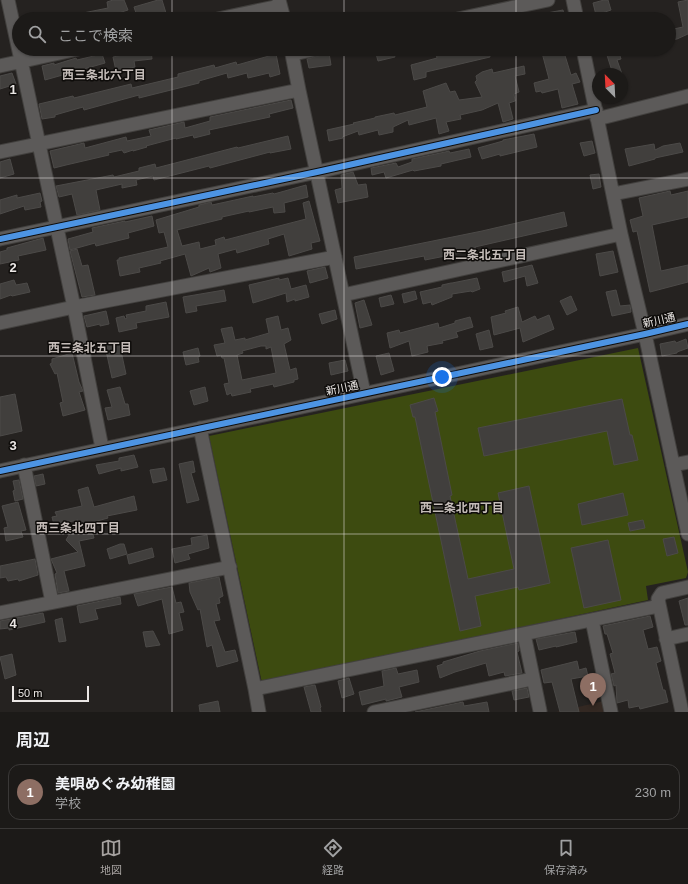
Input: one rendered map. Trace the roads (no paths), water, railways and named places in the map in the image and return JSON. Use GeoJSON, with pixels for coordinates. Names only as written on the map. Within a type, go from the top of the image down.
{"type":"FeatureCollection","features":[{"type":"Feature","properties":{"kind":"street"},"geometry":{"type":"LineString","coordinates":[[8,0],[12,19]]}},
{"type":"Feature","properties":{"kind":"street"},"geometry":{"type":"LineString","coordinates":[[491,12],[548,0]]}},
{"type":"Feature","properties":{"kind":"street"},"geometry":{"type":"LineString","coordinates":[[573,0],[576,12]]}},
{"type":"Feature","properties":{"kind":"street"},"geometry":{"type":"LineString","coordinates":[[245,12],[280,3]]}},
{"type":"Feature","properties":{"kind":"street"},"geometry":{"type":"LineString","coordinates":[[20,56],[74,307],[102,448]]}},
{"type":"Feature","properties":{"kind":"street"},"geometry":{"type":"LineString","coordinates":[[0,66],[45,56]]}},
{"type":"Feature","properties":{"kind":"street"},"geometry":{"type":"LineString","coordinates":[[293,56],[364,393]]}},
{"type":"Feature","properties":{"kind":"street"},"geometry":{"type":"LineString","coordinates":[[584,56],[621,234],[645,334],[688,534]]}},
{"type":"Feature","properties":{"kind":"street"},"geometry":{"type":"LineString","coordinates":[[0,152],[299,90]]}},
{"type":"Feature","properties":{"kind":"street"},"geometry":{"type":"LineString","coordinates":[[0,238],[688,96]]}},
{"type":"Feature","properties":{"kind":"street"},"geometry":{"type":"LineString","coordinates":[[613,194],[688,179]]}},
{"type":"Feature","properties":{"kind":"street"},"geometry":{"type":"LineString","coordinates":[[343,295],[621,234]]}},
{"type":"Feature","properties":{"kind":"street"},"geometry":{"type":"LineString","coordinates":[[0,323],[74,307],[335,257]]}},
{"type":"Feature","properties":{"kind":"street","name":"新川通"},"geometry":{"type":"LineString","coordinates":[[0,470],[688,324]]}},
{"type":"Feature","properties":{"kind":"street"},"geometry":{"type":"LineString","coordinates":[[200,428],[259,712]]}},
{"type":"Feature","properties":{"kind":"street"},"geometry":{"type":"LineString","coordinates":[[673,465],[688,462]]}},
{"type":"Feature","properties":{"kind":"street"},"geometry":{"type":"LineString","coordinates":[[24,465],[52,602]]}},
{"type":"Feature","properties":{"kind":"street"},"geometry":{"type":"LineString","coordinates":[[0,613],[230,567]]}},
{"type":"Feature","properties":{"kind":"street"},"geometry":{"type":"LineString","coordinates":[[682,712],[658,599],[662,593],[688,587]]}},
{"type":"Feature","properties":{"kind":"street"},"geometry":{"type":"LineString","coordinates":[[255,689],[659,606]]}},
{"type":"Feature","properties":{"kind":"street"},"geometry":{"type":"LineString","coordinates":[[592,620],[611,712]]}},
{"type":"Feature","properties":{"kind":"street"},"geometry":{"type":"LineString","coordinates":[[524,634],[532,679],[540,710]]}},
{"type":"Feature","properties":{"kind":"street"},"geometry":{"type":"LineString","coordinates":[[666,639],[688,634]]}},
{"type":"Feature","properties":{"kind":"street"},"geometry":{"type":"LineString","coordinates":[[374,712],[532,679]]}},
{"type":"Feature","properties":{"kind":"place","name":"美唄めぐみ幼稚園"},"geometry":{"type":"Point","coordinates":[593,706]}},
{"type":"Feature","properties":{"kind":"district","name":"西三条北六丁目"},"geometry":{"type":"Point","coordinates":[104,75]}},
{"type":"Feature","properties":{"kind":"district","name":"西二条北五丁目"},"geometry":{"type":"Point","coordinates":[485,255]}},
{"type":"Feature","properties":{"kind":"district","name":"西三条北五丁目"},"geometry":{"type":"Point","coordinates":[90,348]}},
{"type":"Feature","properties":{"kind":"district","name":"西二条北四丁目"},"geometry":{"type":"Point","coordinates":[462,508]}},
{"type":"Feature","properties":{"kind":"district","name":"西三条北四丁目"},"geometry":{"type":"Point","coordinates":[78,528]}}]}
